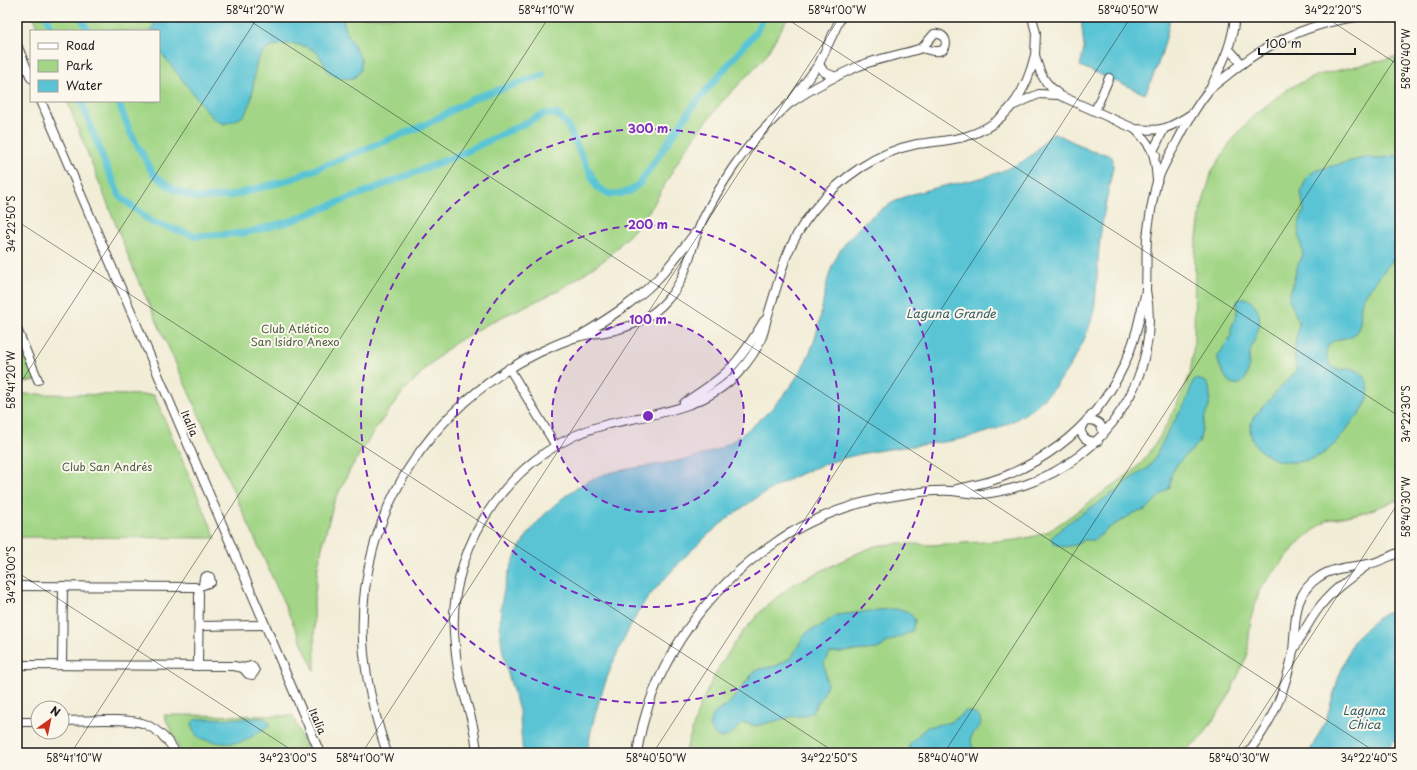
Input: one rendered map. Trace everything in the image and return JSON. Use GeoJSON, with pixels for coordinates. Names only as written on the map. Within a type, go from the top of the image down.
{"type":"FeatureCollection","features":[{"type":"Feature","properties":{"kind":"street"},"geometry":{"type":"LineString","coordinates":[[387,753],[378,724],[366,668],[363,640],[365,590],[379,527],[404,475],[431,436],[461,404],[482,387],[509,368],[542,351],[579,336],[610,318],[651,285],[665,271],[697,230],[716,194],[737,160],[754,139],[789,104],[819,64],[841,17]]}},
{"type":"Feature","properties":{"kind":"street"},"geometry":{"type":"LineString","coordinates":[[1013,106],[1023,89],[1035,55],[1036,33],[1032,17]]}},
{"type":"Feature","properties":{"kind":"street"},"geometry":{"type":"LineString","coordinates":[[638,753],[641,734],[652,697],[678,642],[716,594],[744,567],[790,532],[839,510],[900,495],[922,492],[950,491],[983,494],[1013,488],[1042,479],[1059,470],[1075,460],[1100,438],[1124,407],[1132,393],[1139,377],[1146,350],[1150,316],[1146,290],[1147,238],[1157,183],[1180,135],[1210,89],[1229,49],[1234,29],[1235,17]]}},
{"type":"Feature","properties":{"kind":"street"},"geometry":{"type":"LineString","coordinates":[[1210,89],[1266,47],[1317,21],[1356,17]]}},
{"type":"Feature","properties":{"kind":"street"},"geometry":{"type":"LineString","coordinates":[[18,48],[20,59],[30,76]]}},
{"type":"Feature","properties":{"kind":"street"},"geometry":{"type":"LineString","coordinates":[[789,104],[836,77],[859,66],[922,48]]}},
{"type":"Feature","properties":{"kind":"street"},"geometry":{"type":"LineString","coordinates":[[1229,49],[1242,64]]}},
{"type":"Feature","properties":{"kind":"street"},"geometry":{"type":"LineString","coordinates":[[477,753],[472,720],[459,676],[454,641],[454,610],[458,585],[466,553],[494,503],[520,474],[536,460],[556,446],[602,426],[676,408],[722,375],[742,354],[768,315],[784,264],[798,234],[813,211],[828,194],[861,168],[896,150],[914,145],[959,138],[976,133],[992,124],[1013,106],[1033,95],[1040,82],[1041,76],[1035,55]]}},
{"type":"Feature","properties":{"kind":"street"},"geometry":{"type":"LineString","coordinates":[[819,64],[824,72],[836,77]]}},
{"type":"Feature","properties":{"kind":"street"},"geometry":{"type":"LineString","coordinates":[[1029,74],[1037,72],[1052,89],[1061,96]]}},
{"type":"Feature","properties":{"kind":"street"},"geometry":{"type":"LineString","coordinates":[[1095,111],[1109,78]]}},
{"type":"Feature","properties":{"kind":"street"},"geometry":{"type":"LineString","coordinates":[[1023,89],[1028,95],[1046,93],[1061,96],[1135,129],[1147,130],[1166,128],[1176,130],[1180,135]]}},
{"type":"Feature","properties":{"kind":"street","name":"Italia"},"geometry":{"type":"LineString","coordinates":[[41,102],[320,753]]}},
{"type":"Feature","properties":{"kind":"street"},"geometry":{"type":"LineString","coordinates":[[1157,183],[1156,164],[1153,151],[1166,128],[1193,113]]}},
{"type":"Feature","properties":{"kind":"street"},"geometry":{"type":"LineString","coordinates":[[1135,129],[1143,137],[1157,157],[1161,160],[1167,160]]}},
{"type":"Feature","properties":{"kind":"street"},"geometry":{"type":"LineString","coordinates":[[579,336],[616,330],[636,322],[657,310],[667,301],[683,277],[697,230]]}},
{"type":"Feature","properties":{"kind":"street"},"geometry":{"type":"LineString","coordinates":[[677,256],[685,256],[688,263]]}},
{"type":"Feature","properties":{"kind":"street"},"geometry":{"type":"LineString","coordinates":[[950,491],[1008,475],[1044,456],[1081,427],[1103,401],[1121,372],[1139,323],[1146,290]]}},
{"type":"Feature","properties":{"kind":"street"},"geometry":{"type":"LineString","coordinates":[[610,318],[610,324],[616,330]]}},
{"type":"Feature","properties":{"kind":"street"},"geometry":{"type":"LineString","coordinates":[[17,329],[38,380]]}},
{"type":"Feature","properties":{"kind":"street"},"geometry":{"type":"LineString","coordinates":[[1132,345],[1138,343],[1141,344],[1146,350]]}},
{"type":"Feature","properties":{"kind":"street"},"geometry":{"type":"LineString","coordinates":[[509,368],[556,446]]}},
{"type":"Feature","properties":{"kind":"street"},"geometry":{"type":"LineString","coordinates":[[1087,420],[1094,420],[1098,422],[1103,430],[1100,438]]}},
{"type":"Feature","properties":{"kind":"street"},"geometry":{"type":"LineString","coordinates":[[1081,427],[1082,436],[1085,439],[1090,441],[1100,438]]}},
{"type":"Feature","properties":{"kind":"street"},"geometry":{"type":"LineString","coordinates":[[1008,475],[1008,484],[1013,488]]}},
{"type":"Feature","properties":{"kind":"street"},"geometry":{"type":"LineString","coordinates":[[1293,651],[1307,625],[1323,603],[1347,580],[1370,564],[1400,552]]}},
{"type":"Feature","properties":{"kind":"street"},"geometry":{"type":"LineString","coordinates":[[1248,753],[1265,728],[1283,691],[1293,651],[1296,610],[1302,595],[1312,582],[1329,571],[1370,564]]}},
{"type":"Feature","properties":{"kind":"street"},"geometry":{"type":"LineString","coordinates":[[1341,568],[1347,572],[1347,580]]}},
{"type":"Feature","properties":{"kind":"street"},"geometry":{"type":"LineString","coordinates":[[17,586],[200,587],[198,666]]}},
{"type":"Feature","properties":{"kind":"street"},"geometry":{"type":"LineString","coordinates":[[62,665],[63,586]]}},
{"type":"Feature","properties":{"kind":"street"},"geometry":{"type":"LineString","coordinates":[[1294,621],[1300,626],[1307,625]]}},
{"type":"Feature","properties":{"kind":"street"},"geometry":{"type":"LineString","coordinates":[[199,626],[265,625]]}},
{"type":"Feature","properties":{"kind":"street"},"geometry":{"type":"LineString","coordinates":[[17,665],[234,666],[243,668]]}},
{"type":"Feature","properties":{"kind":"street"},"geometry":{"type":"LineString","coordinates":[[70,721],[128,721],[144,724],[158,732],[176,753]]}},
{"type":"Feature","properties":{"kind":"street"},"geometry":{"type":"LineString","coordinates":[[17,722],[30,722]]}},
{"type":"Feature","properties":{"kind":"green space","name":"Club Atlético San Isidro Anexo"},"geometry":{"type":"Polygon","coordinates":[[[34,17],[788,17],[765,57],[720,104],[684,151],[652,207],[633,231],[607,258],[560,290],[493,321],[455,343],[427,367],[403,392],[374,431],[351,468],[334,502],[324,539],[318,566],[314,602],[315,672],[135,273],[67,102],[160,102],[160,30],[39,30],[34,17]]]}},
{"type":"Feature","properties":{"kind":"green space"},"geometry":{"type":"Polygon","coordinates":[[[1400,56],[1400,499],[1366,512],[1327,520],[1298,543],[1260,589],[1251,618],[1247,656],[1227,699],[1202,737],[1183,753],[685,753],[700,705],[719,667],[741,634],[763,609],[792,585],[875,546],[899,543],[930,545],[1017,540],[1035,536],[1049,531],[1133,471],[1143,461],[1166,426],[1190,374],[1194,344],[1195,252],[1201,209],[1212,171],[1230,143],[1250,119],[1289,88],[1318,75],[1400,56]]]}},
{"type":"Feature","properties":{"kind":"green space"},"geometry":{"type":"Polygon","coordinates":[[[22,341],[38,380],[17,383],[17,343],[22,341]]]}},
{"type":"Feature","properties":{"kind":"green space","name":"Club San Andrés"},"geometry":{"type":"Polygon","coordinates":[[[17,394],[154,395],[216,538],[17,537],[17,394]]]}},
{"type":"Feature","properties":{"kind":"green space"},"geometry":{"type":"Polygon","coordinates":[[[164,715],[293,716],[308,753],[181,753],[164,715]]]}},
{"type":"Feature","properties":{"kind":"water"},"geometry":{"type":"Polygon","coordinates":[[[160,17],[343,17],[345,29],[361,59],[361,70],[354,78],[339,77],[329,72],[319,55],[311,49],[294,44],[276,46],[262,53],[258,60],[252,97],[247,111],[243,116],[224,124],[215,120],[205,109],[160,51],[160,30],[151,30],[160,17]]]}},
{"type":"Feature","properties":{"kind":"water"},"geometry":{"type":"Polygon","coordinates":[[[1081,17],[1170,17],[1160,57],[1145,94],[1080,66],[1084,48],[1081,17]]]}},
{"type":"Feature","properties":{"kind":"water","name":"Laguna Grande"},"geometry":{"type":"Polygon","coordinates":[[[1055,133],[1091,151],[1110,155],[1113,159],[1113,167],[1101,231],[1094,310],[1091,321],[1083,343],[1065,373],[1051,391],[1030,410],[1008,424],[984,433],[960,439],[856,455],[803,473],[754,499],[710,533],[689,553],[648,597],[642,606],[623,641],[607,677],[595,714],[587,753],[523,753],[519,711],[508,674],[502,646],[500,617],[504,588],[513,561],[527,535],[537,523],[560,500],[586,482],[613,472],[674,462],[703,455],[731,442],[746,431],[761,419],[787,391],[807,360],[819,324],[831,269],[839,252],[846,242],[863,224],[893,202],[905,197],[988,176],[1017,164],[1027,159],[1055,133]]]}},
{"type":"Feature","properties":{"kind":"water"},"geometry":{"type":"Polygon","coordinates":[[[1400,155],[1400,252],[1363,299],[1361,304],[1360,323],[1357,331],[1350,336],[1333,341],[1329,344],[1326,351],[1328,360],[1335,369],[1354,369],[1363,375],[1369,388],[1367,402],[1360,413],[1332,447],[1322,454],[1304,461],[1284,462],[1275,459],[1266,455],[1257,447],[1253,441],[1250,427],[1255,416],[1281,386],[1292,376],[1297,368],[1294,351],[1299,323],[1289,299],[1298,265],[1303,255],[1298,229],[1304,211],[1301,191],[1306,179],[1310,174],[1317,170],[1367,157],[1374,159],[1400,155]]]}},
{"type":"Feature","properties":{"kind":"water"},"geometry":{"type":"Polygon","coordinates":[[[1243,298],[1253,303],[1257,309],[1260,321],[1250,352],[1249,367],[1246,378],[1239,384],[1234,384],[1226,377],[1219,364],[1218,356],[1231,336],[1231,328],[1237,314],[1237,302],[1239,299],[1243,298]]]}},
{"type":"Feature","properties":{"kind":"water"},"geometry":{"type":"Polygon","coordinates":[[[1197,379],[1206,382],[1209,387],[1209,407],[1205,416],[1199,443],[1178,463],[1171,475],[1170,487],[1146,510],[1134,513],[1109,528],[1094,540],[1084,540],[1076,545],[1063,547],[1054,544],[1051,538],[1066,524],[1122,487],[1125,482],[1148,468],[1154,460],[1167,433],[1186,402],[1193,381],[1197,379]]]}},
{"type":"Feature","properties":{"kind":"water","name":"Laguna Chica"},"geometry":{"type":"Polygon","coordinates":[[[1400,607],[1400,737],[1383,753],[1309,753],[1326,720],[1338,679],[1353,641],[1377,618],[1400,607]]]}},
{"type":"Feature","properties":{"kind":"water"},"geometry":{"type":"Polygon","coordinates":[[[900,609],[907,611],[915,621],[912,631],[884,644],[882,647],[877,649],[830,653],[824,662],[827,684],[824,693],[812,712],[805,716],[795,716],[755,726],[742,723],[729,736],[721,738],[712,731],[709,726],[712,717],[717,711],[725,707],[733,699],[753,673],[759,669],[776,666],[792,657],[804,635],[812,629],[822,626],[837,615],[900,609]]]}},
{"type":"Feature","properties":{"kind":"water"},"geometry":{"type":"Polygon","coordinates":[[[966,711],[977,715],[981,723],[971,736],[975,753],[909,753],[909,746],[912,741],[927,727],[951,722],[966,711]]]}},
{"type":"Feature","properties":{"kind":"water"},"geometry":{"type":"Polygon","coordinates":[[[264,718],[269,721],[270,726],[248,739],[237,743],[217,742],[199,738],[192,728],[192,723],[196,719],[264,718]]]}},
{"type":"Feature","properties":{"kind":"waterway"},"geometry":{"type":"LineString","coordinates":[[47,17],[52,30]]}},
{"type":"Feature","properties":{"kind":"waterway"},"geometry":{"type":"LineString","coordinates":[[81,17],[88,30]]}},
{"type":"Feature","properties":{"kind":"waterway"},"geometry":{"type":"LineString","coordinates":[[81,102],[106,166],[120,196],[151,222],[196,236],[245,233],[291,221],[459,155],[544,114],[557,114],[567,125],[597,187],[609,194],[618,194],[630,191],[640,183],[693,106],[756,32],[763,17]]}},
{"type":"Feature","properties":{"kind":"waterway"},"geometry":{"type":"LineString","coordinates":[[118,102],[130,132],[154,175],[173,189],[195,198],[230,196],[289,180],[425,125],[477,97],[543,75]]}}]}
